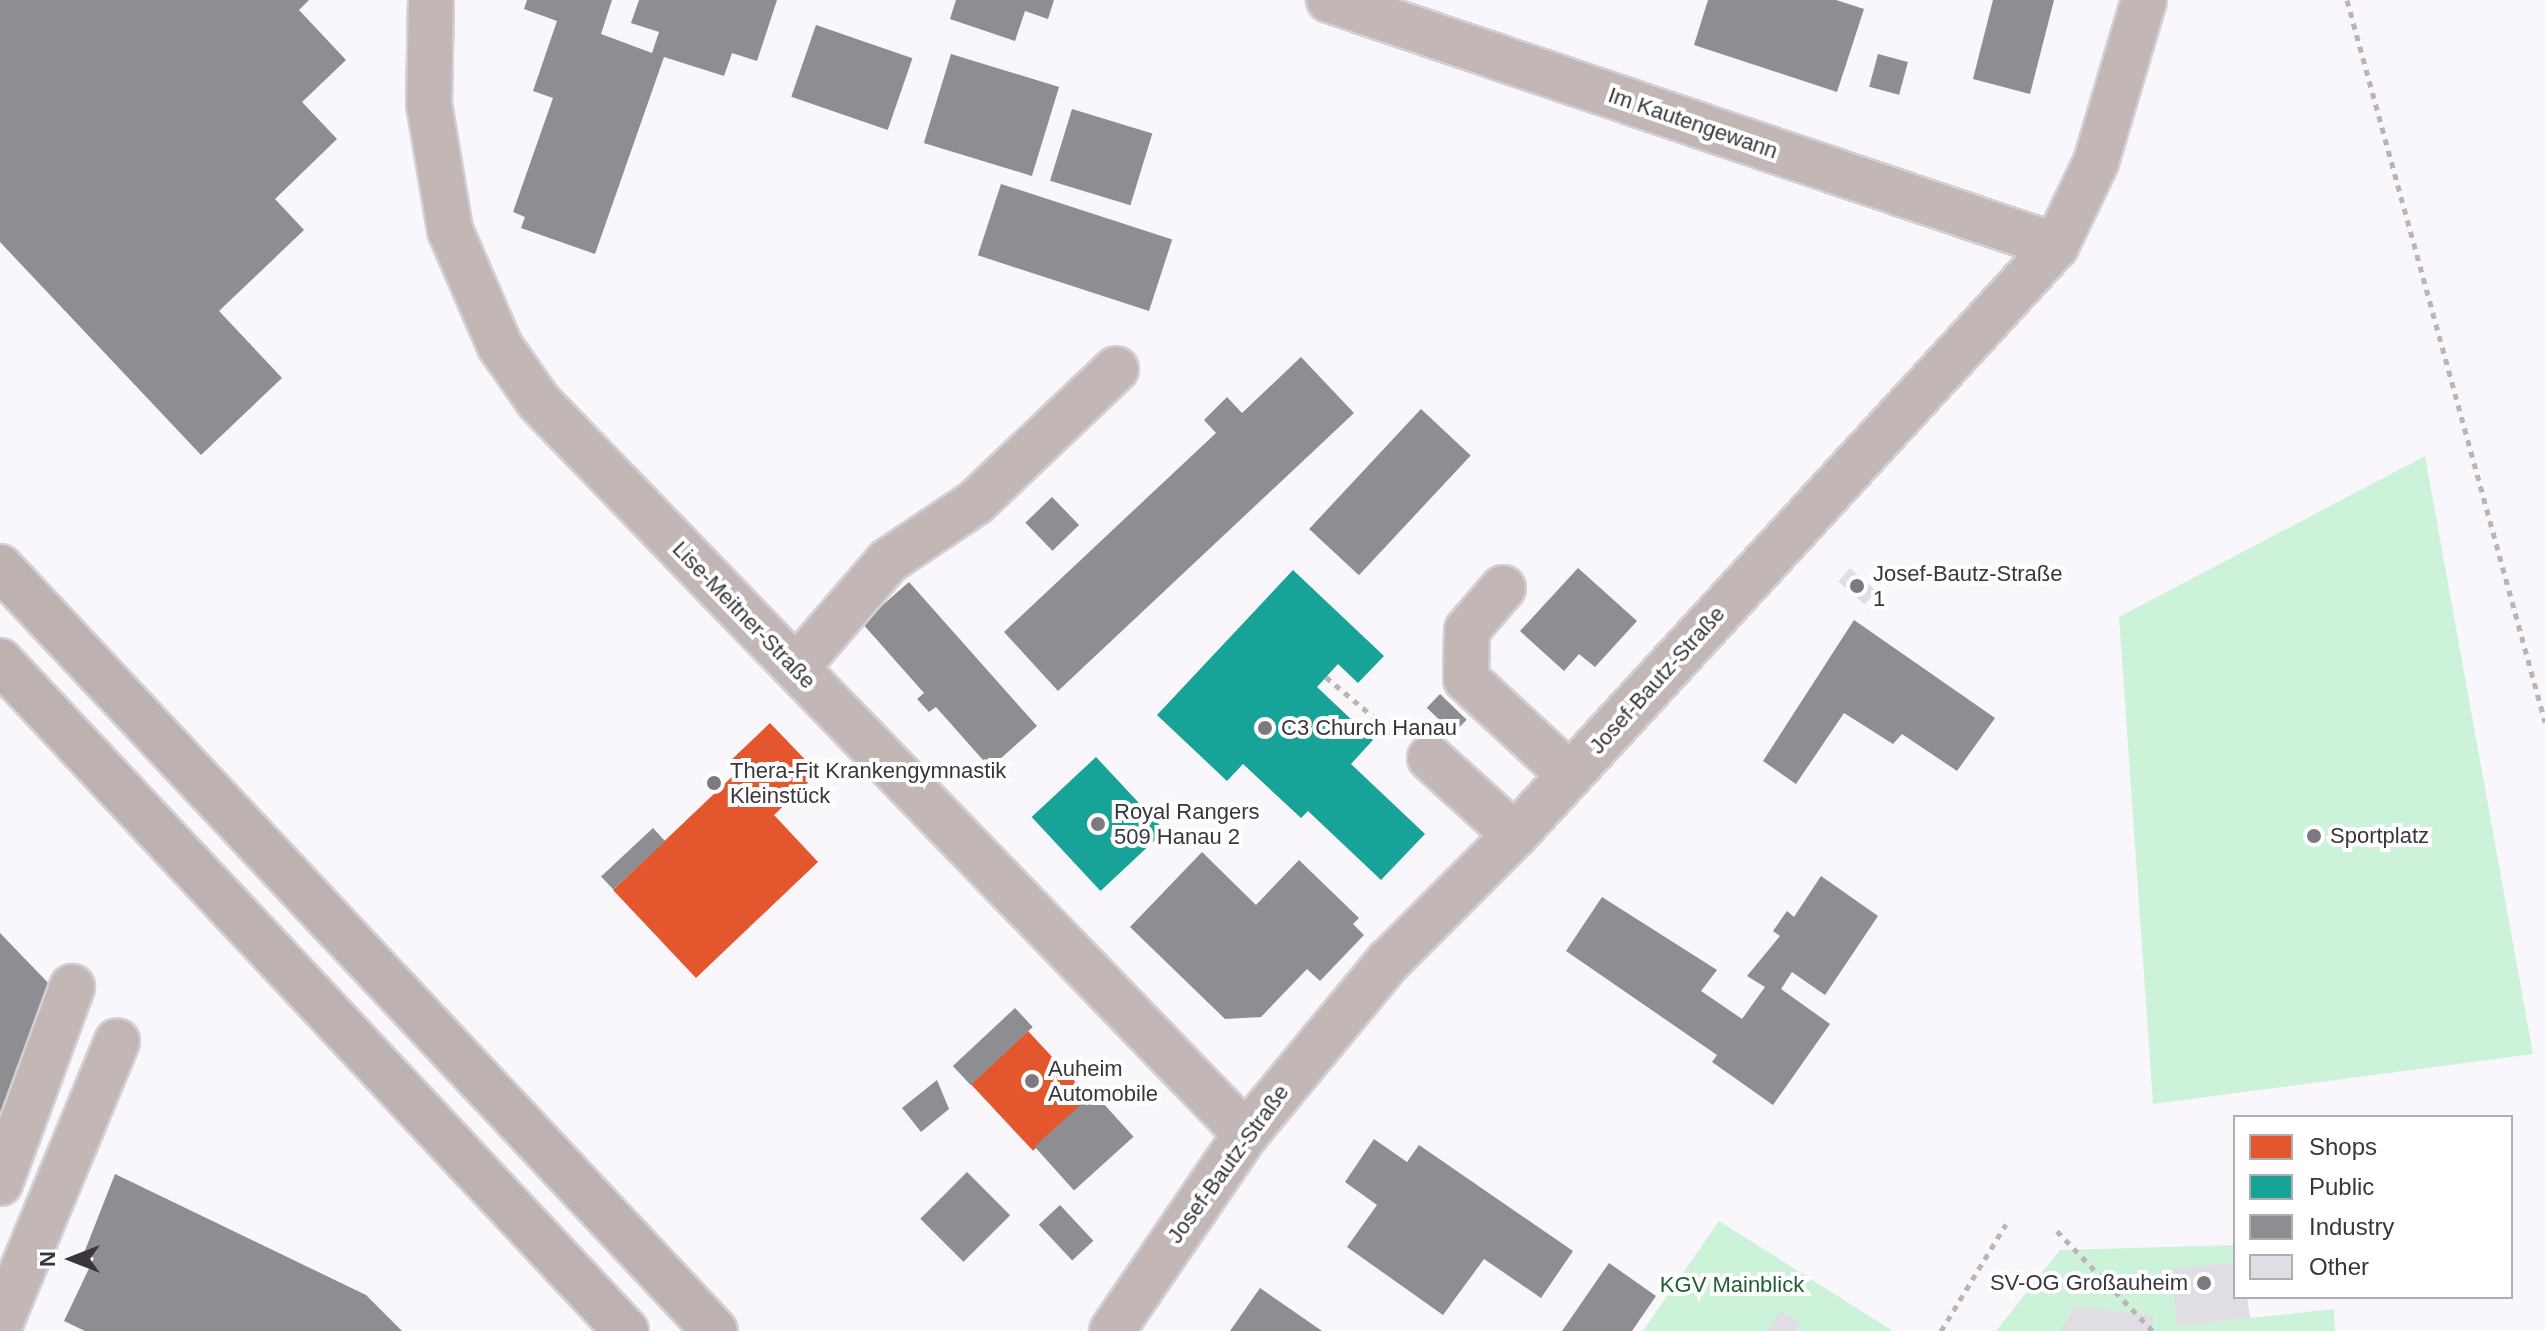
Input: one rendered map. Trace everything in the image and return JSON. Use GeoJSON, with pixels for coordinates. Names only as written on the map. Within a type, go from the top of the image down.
{"type":"FeatureCollection","features":[{"type":"Feature","properties":{"kind":"highway"},"geometry":{"type":"LineString","coordinates":[[0,567],[715,1331]]}},
{"type":"Feature","properties":{"kind":"highway"},"geometry":{"type":"LineString","coordinates":[[0,661],[626,1331]]}},
{"type":"Feature","properties":{"kind":"street","name":"Lise-Meitner-Straße"},"geometry":{"type":"LineString","coordinates":[[431,0],[435,167],[450,230],[500,346],[539,402],[1246,1134]]}},
{"type":"Feature","properties":{"kind":"street","name":"Im Kautengewann"},"geometry":{"type":"LineString","coordinates":[[1329,0],[2056,246]]}},
{"type":"Feature","properties":{"kind":"street","name":"Josef-Bautz-Straße"},"geometry":{"type":"LineString","coordinates":[[1112,1331],[1246,1134],[1388,962],[1515,835],[2056,246],[2096,162],[2144,0]]}},
{"type":"Feature","properties":{"kind":"street"},"geometry":{"type":"LineString","coordinates":[[796,668],[888,561],[976,502],[1116,369]]}},
{"type":"Feature","properties":{"kind":"street"},"geometry":{"type":"LineString","coordinates":[[1503,588],[1467,630],[1466,679],[1570,775]]}},
{"type":"Feature","properties":{"kind":"street"},"geometry":{"type":"LineString","coordinates":[[1430,758],[1515,835]]}},
{"type":"Feature","properties":{"kind":"street"},"geometry":{"type":"LineString","coordinates":[[0,1183],[72,987]]}},
{"type":"Feature","properties":{"kind":"street"},"geometry":{"type":"LineString","coordinates":[[0,1324],[117,1041]]}},
{"type":"Feature","properties":{"kind":"path"},"geometry":{"type":"LineString","coordinates":[[2347,0],[2545,722]]}},
{"type":"Feature","properties":{"kind":"path"},"geometry":{"type":"LineString","coordinates":[[1326,677],[1430,758]]}},
{"type":"Feature","properties":{"kind":"path"},"geometry":{"type":"LineString","coordinates":[[1941,1331],[2006,1224]]}},
{"type":"Feature","properties":{"kind":"path"},"geometry":{"type":"LineString","coordinates":[[2057,1231],[2153,1331]]}},
{"type":"Feature","properties":{"kind":"green space","name":"Sportplatz"},"geometry":{"type":"Polygon","coordinates":[[[2425,456],[2533,1054],[2153,1104],[2119,617],[2425,456]]]}},
{"type":"Feature","properties":{"kind":"green space","name":"KGV Mainblick"},"geometry":{"type":"Polygon","coordinates":[[[1719,1221],[1893,1331],[1643,1331],[1719,1221]]]}},
{"type":"Feature","properties":{"kind":"green space"},"geometry":{"type":"Polygon","coordinates":[[[2233,1245],[2233,1299],[2247,1299],[2250,1318],[2334,1309],[2335,1331],[1996,1331],[2060,1250],[2233,1245]]]}},
{"type":"Feature","properties":{"kind":"building: Shops"},"geometry":{"type":"Polygon","coordinates":[[[770,723],[818,773],[774,815],[818,862],[696,978],[613,890],[736,773],[727,764],[770,723]]]}},
{"type":"Feature","properties":{"kind":"building: Shops"},"geometry":{"type":"Polygon","coordinates":[[[1028,1031],[1090,1098],[1033,1151],[971,1084],[1028,1031]]]}},
{"type":"Feature","properties":{"kind":"building: Public","name":"C3 Church Hanau"},"geometry":{"type":"Polygon","coordinates":[[[1293,570],[1384,656],[1358,683],[1338,664],[1317,687],[1373,740],[1351,764],[1425,834],[1381,880],[1308,811],[1301,818],[1243,764],[1227,781],[1157,715],[1293,570]]]}},
{"type":"Feature","properties":{"kind":"building: Public","name":"Royal Rangers 509 Hanau 2"},"geometry":{"type":"Polygon","coordinates":[[[1096,757],[1165,831],[1101,891],[1032,817],[1096,757]]]}},
{"type":"Feature","properties":{"kind":"building: Industry"},"geometry":{"type":"Polygon","coordinates":[[[0,0],[309,0],[299,10],[346,60],[302,102],[337,139],[275,199],[304,230],[219,311],[282,378],[201,455],[0,242],[0,0]]]}},
{"type":"Feature","properties":{"kind":"building: Industry"},"geometry":{"type":"Polygon","coordinates":[[[527,0],[612,0],[601,34],[652,53],[659,32],[631,23],[639,0],[777,0],[757,61],[732,53],[724,76],[664,57],[595,254],[521,228],[525,217],[513,212],[553,98],[533,91],[557,21],[524,9],[527,0]]]}},
{"type":"Feature","properties":{"kind":"building: Industry"},"geometry":{"type":"Polygon","coordinates":[[[956,0],[1054,0],[1048,19],[1025,11],[1015,41],[950,19],[956,0]]]}},
{"type":"Feature","properties":{"kind":"building: Industry"},"geometry":{"type":"Polygon","coordinates":[[[1708,0],[1836,0],[1864,9],[1837,92],[1694,45],[1708,0]]]}},
{"type":"Feature","properties":{"kind":"building: Industry"},"geometry":{"type":"Polygon","coordinates":[[[1993,0],[2054,0],[2030,94],[1973,79],[1993,0]]]}},
{"type":"Feature","properties":{"kind":"building: Industry"},"geometry":{"type":"Polygon","coordinates":[[[816,25],[912,58],[888,130],[791,97],[816,25]]]}},
{"type":"Feature","properties":{"kind":"building: Industry"},"geometry":{"type":"Polygon","coordinates":[[[951,54],[1059,87],[1032,176],[924,143],[951,54]]]}},
{"type":"Feature","properties":{"kind":"building: Industry"},"geometry":{"type":"Polygon","coordinates":[[[1878,54],[1908,62],[1899,95],[1869,87],[1878,54]]]}},
{"type":"Feature","properties":{"kind":"building: Industry"},"geometry":{"type":"Polygon","coordinates":[[[1072,109],[1152,134],[1130,205],[1050,181],[1072,109]]]}},
{"type":"Feature","properties":{"kind":"building: Industry"},"geometry":{"type":"Polygon","coordinates":[[[1001,184],[1172,240],[1149,311],[978,255],[1001,184]]]}},
{"type":"Feature","properties":{"kind":"building: Industry"},"geometry":{"type":"Polygon","coordinates":[[[1301,357],[1354,413],[1058,691],[1004,632],[1216,433],[1204,420],[1227,397],[1242,413],[1301,357]]]}},
{"type":"Feature","properties":{"kind":"building: Industry"},"geometry":{"type":"Polygon","coordinates":[[[1421,409],[1471,455],[1359,575],[1309,529],[1421,409]]]}},
{"type":"Feature","properties":{"kind":"building: Industry"},"geometry":{"type":"Polygon","coordinates":[[[1052,497],[1079,525],[1052,551],[1025,523],[1052,497]]]}},
{"type":"Feature","properties":{"kind":"building: Industry"},"geometry":{"type":"Polygon","coordinates":[[[1578,568],[1637,621],[1595,667],[1579,654],[1564,671],[1520,631],[1578,568]]]}},
{"type":"Feature","properties":{"kind":"building: Industry"},"geometry":{"type":"Polygon","coordinates":[[[909,582],[1037,726],[990,768],[936,707],[929,712],[917,699],[924,693],[862,623],[909,582]]]}},
{"type":"Feature","properties":{"kind":"building: Industry"},"geometry":{"type":"Polygon","coordinates":[[[1854,620],[1995,718],[1957,771],[1902,734],[1893,744],[1844,713],[1796,784],[1763,761],[1854,620]]]}},
{"type":"Feature","properties":{"kind":"building: Industry"},"geometry":{"type":"Polygon","coordinates":[[[1440,694],[1467,720],[1453,733],[1427,708],[1440,694]]]}},
{"type":"Feature","properties":{"kind":"building: Industry"},"geometry":{"type":"Polygon","coordinates":[[[653,828],[665,841],[613,890],[601,876],[653,828]]]}},
{"type":"Feature","properties":{"kind":"building: Industry"},"geometry":{"type":"Polygon","coordinates":[[[1202,852],[1256,905],[1299,860],[1359,918],[1353,924],[1364,935],[1320,981],[1307,969],[1261,1017],[1225,1019],[1130,927],[1202,852]]]}},
{"type":"Feature","properties":{"kind":"building: Industry"},"geometry":{"type":"Polygon","coordinates":[[[1821,876],[1878,916],[1825,995],[1792,972],[1781,989],[1830,1024],[1773,1105],[1712,1062],[1717,1055],[1566,951],[1602,897],[1717,970],[1701,991],[1742,1019],[1765,987],[1747,976],[1780,936],[1773,931],[1787,911],[1794,917],[1821,876]]]}},
{"type":"Feature","properties":{"kind":"building: Industry"},"geometry":{"type":"Polygon","coordinates":[[[0,933],[54,989],[0,1131],[0,933]]]}},
{"type":"Feature","properties":{"kind":"building: Industry"},"geometry":{"type":"Polygon","coordinates":[[[1015,1008],[1033,1027],[971,1085],[953,1066],[1015,1008]]]}},
{"type":"Feature","properties":{"kind":"building: Industry"},"geometry":{"type":"Polygon","coordinates":[[[937,1080],[949,1109],[921,1132],[902,1108],[937,1080]]]}},
{"type":"Feature","properties":{"kind":"building: Industry"},"geometry":{"type":"Polygon","coordinates":[[[1094,1093],[1133,1137],[1074,1190],[1035,1147],[1094,1093]]]}},
{"type":"Feature","properties":{"kind":"building: Industry"},"geometry":{"type":"Polygon","coordinates":[[[1374,1139],[1407,1162],[1419,1145],[1573,1251],[1541,1298],[1484,1259],[1443,1315],[1347,1247],[1377,1205],[1345,1182],[1374,1139]]]}},
{"type":"Feature","properties":{"kind":"building: Industry"},"geometry":{"type":"Polygon","coordinates":[[[967,1172],[1010,1215],[963,1262],[920,1219],[967,1172]]]}},
{"type":"Feature","properties":{"kind":"building: Industry"},"geometry":{"type":"Polygon","coordinates":[[[115,1174],[366,1295],[402,1331],[85,1331],[64,1321],[94,1258],[84,1253],[115,1174]]]}},
{"type":"Feature","properties":{"kind":"building: Industry"},"geometry":{"type":"Polygon","coordinates":[[[1060,1205],[1093,1241],[1072,1261],[1039,1225],[1060,1205]]]}},
{"type":"Feature","properties":{"kind":"building: Industry"},"geometry":{"type":"Polygon","coordinates":[[[1609,1263],[1656,1296],[1632,1331],[1562,1331],[1609,1263]]]}},
{"type":"Feature","properties":{"kind":"building: Industry"},"geometry":{"type":"Polygon","coordinates":[[[1260,1288],[1322,1331],[1230,1331],[1260,1288]]]}},
{"type":"Feature","properties":{"kind":"building: Other","name":"Josef-Bautz-Straße 1"},"geometry":{"type":"Polygon","coordinates":[[[1850,568],[1876,591],[1865,605],[1838,582],[1850,568]]]}},
{"type":"Feature","properties":{"kind":"building: Other","name":"SV-OG Großauheim"},"geometry":{"type":"Polygon","coordinates":[[[2233,1262],[2233,1299],[2247,1299],[2250,1318],[2177,1326],[2171,1269],[2233,1262]]]}},
{"type":"Feature","properties":{"kind":"building: Other"},"geometry":{"type":"Polygon","coordinates":[[[2075,1306],[2153,1315],[2151,1331],[2060,1331],[2075,1306]]]}},
{"type":"Feature","properties":{"kind":"building: Other"},"geometry":{"type":"Polygon","coordinates":[[[1780,1311],[1800,1323],[1796,1331],[1768,1331],[1780,1311]]]}},
{"type":"Feature","properties":{"kind":"place","name":"Josef-Bautz-Straße 1"},"geometry":{"type":"Point","coordinates":[1857,586]}},
{"type":"Feature","properties":{"kind":"place","name":"C3 Church Hanau"},"geometry":{"type":"Point","coordinates":[1265,728]}},
{"type":"Feature","properties":{"kind":"place","name":"Thera-Fit Krankengymnastik Kleinstück"},"geometry":{"type":"Point","coordinates":[714,783]}},
{"type":"Feature","properties":{"kind":"place","name":"Royal Rangers 509 Hanau 2"},"geometry":{"type":"Point","coordinates":[1098,824]}},
{"type":"Feature","properties":{"kind":"place","name":"Sportplatz"},"geometry":{"type":"Point","coordinates":[2314,836]}},
{"type":"Feature","properties":{"kind":"place","name":"Auheim Automobile"},"geometry":{"type":"Point","coordinates":[1032,1081]}},
{"type":"Feature","properties":{"kind":"place","name":"SV-OG Großauheim"},"geometry":{"type":"Point","coordinates":[2204,1283]}}]}
